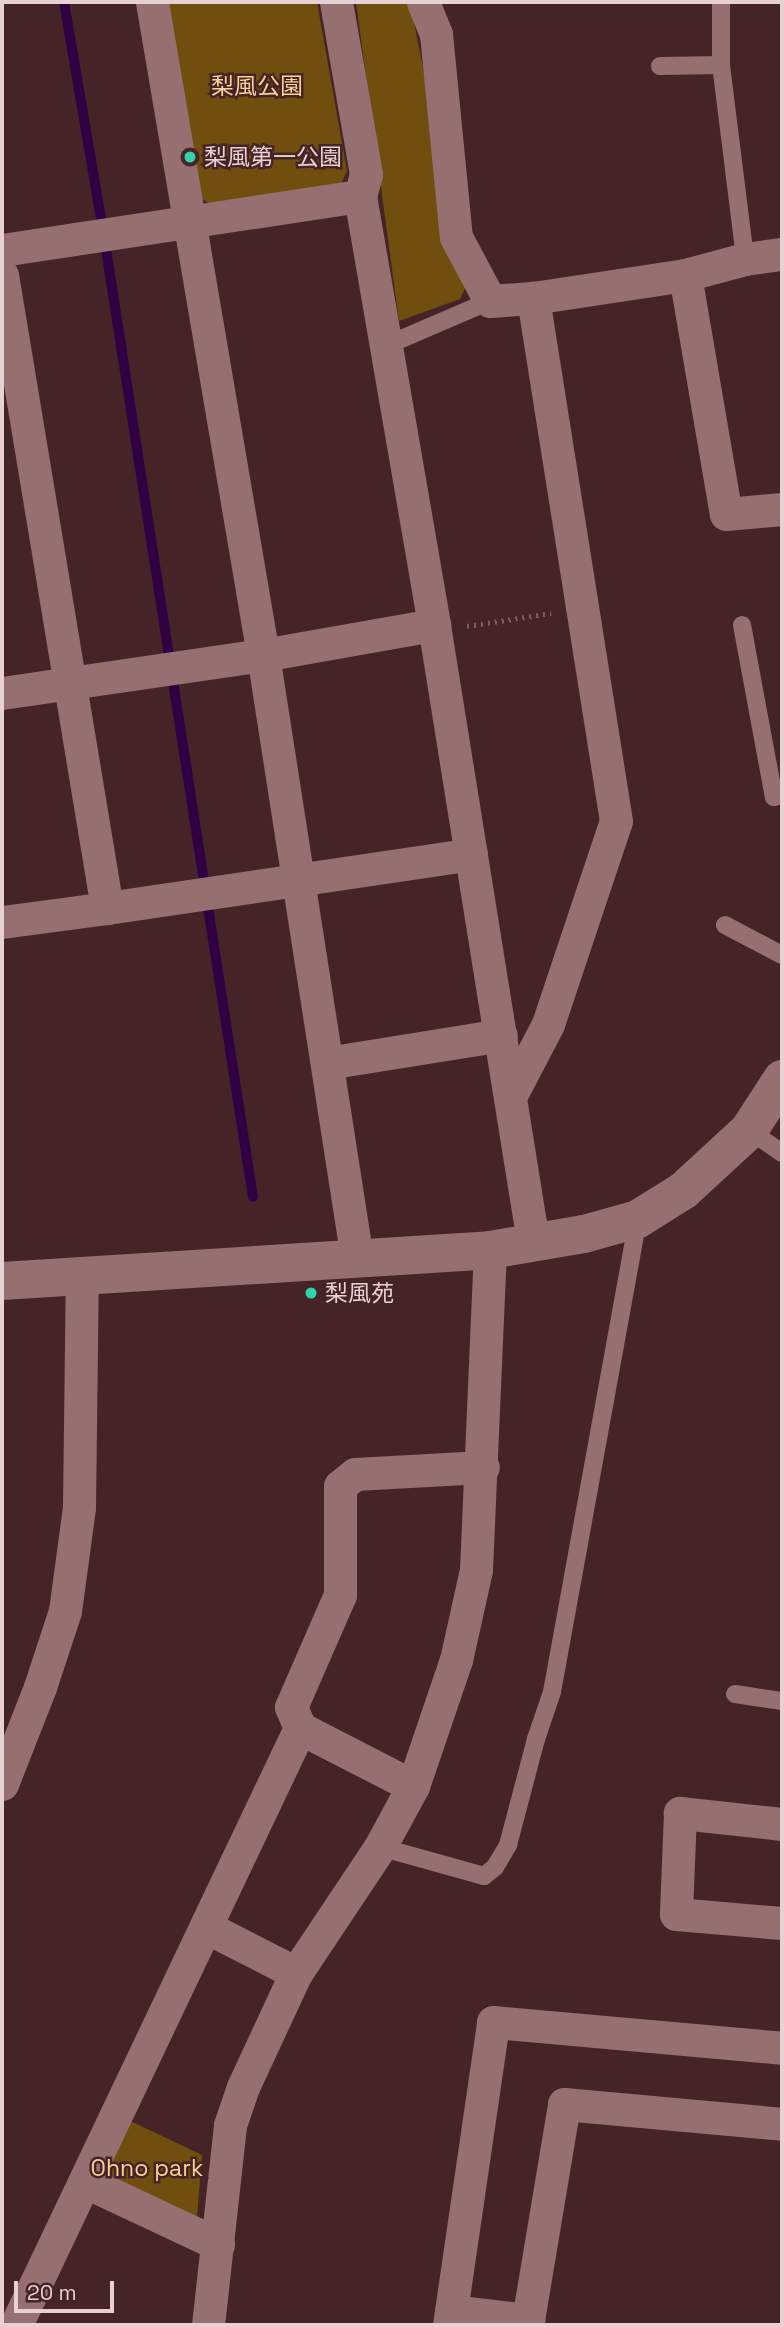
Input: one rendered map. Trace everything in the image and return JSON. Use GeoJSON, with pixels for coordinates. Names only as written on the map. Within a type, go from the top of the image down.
{"type":"FeatureCollection","features":[{"type":"Feature","properties":{"kind":"street"},"geometry":{"type":"LineString","coordinates":[[152,2],[263,655],[357,1259]]}},
{"type":"Feature","properties":{"kind":"street"},"geometry":{"type":"LineString","coordinates":[[336,2],[366,174],[360,196],[434,625],[533,1242]]}},
{"type":"Feature","properties":{"kind":"street"},"geometry":{"type":"LineString","coordinates":[[424,2],[436,34],[456,237],[490,301],[533,298],[685,275],[745,259],[782,254]]}},
{"type":"Feature","properties":{"kind":"street"},"geometry":{"type":"LineString","coordinates":[[2,250],[360,196]]}},
{"type":"Feature","properties":{"kind":"street"},"geometry":{"type":"LineString","coordinates":[[2,275],[107,908]]}},
{"type":"Feature","properties":{"kind":"street"},"geometry":{"type":"LineString","coordinates":[[685,275],[726,514],[782,509]]}},
{"type":"Feature","properties":{"kind":"street"},"geometry":{"type":"LineString","coordinates":[[510,1097],[548,1024],[616,821],[533,298]]}},
{"type":"Feature","properties":{"kind":"street"},"geometry":{"type":"LineString","coordinates":[[2,693],[263,655],[434,625]]}},
{"type":"Feature","properties":{"kind":"street"},"geometry":{"type":"LineString","coordinates":[[2,922],[471,854]]}},
{"type":"Feature","properties":{"kind":"street"},"geometry":{"type":"LineString","coordinates":[[327,1063],[501,1035]]}},
{"type":"Feature","properties":{"kind":"street"},"geometry":{"type":"LineString","coordinates":[[2,1281],[490,1250],[584,1234],[638,1219],[683,1191],[749,1130],[782,1079]]}},
{"type":"Feature","properties":{"kind":"street"},"geometry":{"type":"LineString","coordinates":[[208,2325],[230,2125],[243,2087],[296,1973],[380,1847],[412,1786],[456,1660],[476,1570],[490,1250]]}},
{"type":"Feature","properties":{"kind":"street"},"geometry":{"type":"LineString","coordinates":[[2,1784],[40,1687],[65,1611],[79,1507],[82,1276]]}},
{"type":"Feature","properties":{"kind":"street"},"geometry":{"type":"LineString","coordinates":[[412,1786],[300,1728],[291,1707],[340,1595],[340,1486],[355,1474],[482,1467]]}},
{"type":"Feature","properties":{"kind":"street"},"geometry":{"type":"LineString","coordinates":[[16,2325],[300,1728]]}},
{"type":"Feature","properties":{"kind":"street"},"geometry":{"type":"LineString","coordinates":[[782,1824],[680,1813],[676,1914],[782,1923]]}},
{"type":"Feature","properties":{"kind":"street"},"geometry":{"type":"LineString","coordinates":[[206,1927],[296,1973]]}},
{"type":"Feature","properties":{"kind":"street"},"geometry":{"type":"LineString","coordinates":[[782,2048],[494,2022],[450,2318],[528,2320],[564,2104],[782,2124]]}},
{"type":"Feature","properties":{"kind":"street"},"geometry":{"type":"LineString","coordinates":[[86,2182],[218,2244]]}},
{"type":"Feature","properties":{"kind":"lane"},"geometry":{"type":"LineString","coordinates":[[721,2],[721,65],[745,259]]}},
{"type":"Feature","properties":{"kind":"lane"},"geometry":{"type":"LineString","coordinates":[[660,65],[721,65]]}},
{"type":"Feature","properties":{"kind":"lane"},"geometry":{"type":"LineString","coordinates":[[385,346],[490,301]]}},
{"type":"Feature","properties":{"kind":"lane"},"geometry":{"type":"LineString","coordinates":[[742,625],[774,797],[782,794]]}},
{"type":"Feature","properties":{"kind":"lane"},"geometry":{"type":"LineString","coordinates":[[725,925],[782,954]]}},
{"type":"Feature","properties":{"kind":"lane"},"geometry":{"type":"LineString","coordinates":[[749,1130],[782,1153]]}},
{"type":"Feature","properties":{"kind":"lane"},"geometry":{"type":"LineString","coordinates":[[380,1847],[484,1876],[495,1867],[509,1845],[536,1739],[552,1692],[638,1219]]}},
{"type":"Feature","properties":{"kind":"lane"},"geometry":{"type":"LineString","coordinates":[[735,1694],[782,1701]]}},
{"type":"Feature","properties":{"kind":"path"},"geometry":{"type":"LineString","coordinates":[[434,625],[452,628],[583,608]]}},
{"type":"Feature","properties":{"kind":"green space","name":"梨風公園"},"geometry":{"type":"Polygon","coordinates":[[[167,2],[317,2],[347,171],[341,184],[209,203],[202,199],[167,2]]]}},
{"type":"Feature","properties":{"kind":"green space"},"geometry":{"type":"Polygon","coordinates":[[[356,2],[410,2],[466,286],[460,299],[399,321],[356,2]]]}},
{"type":"Feature","properties":{"kind":"green space","name":"Ohno park"},"geometry":{"type":"Polygon","coordinates":[[[122,2117],[202,2155],[196,2230],[100,2186],[122,2117]]]}},
{"type":"Feature","properties":{"kind":"waterway"},"geometry":{"type":"LineString","coordinates":[[64,2],[106,249],[253,1197]]}},
{"type":"Feature","properties":{"kind":"place","name":"梨風第一公園"},"geometry":{"type":"Point","coordinates":[190,157]}},
{"type":"Feature","properties":{"kind":"place","name":"梨風苑"},"geometry":{"type":"Point","coordinates":[311,1293]}}]}
